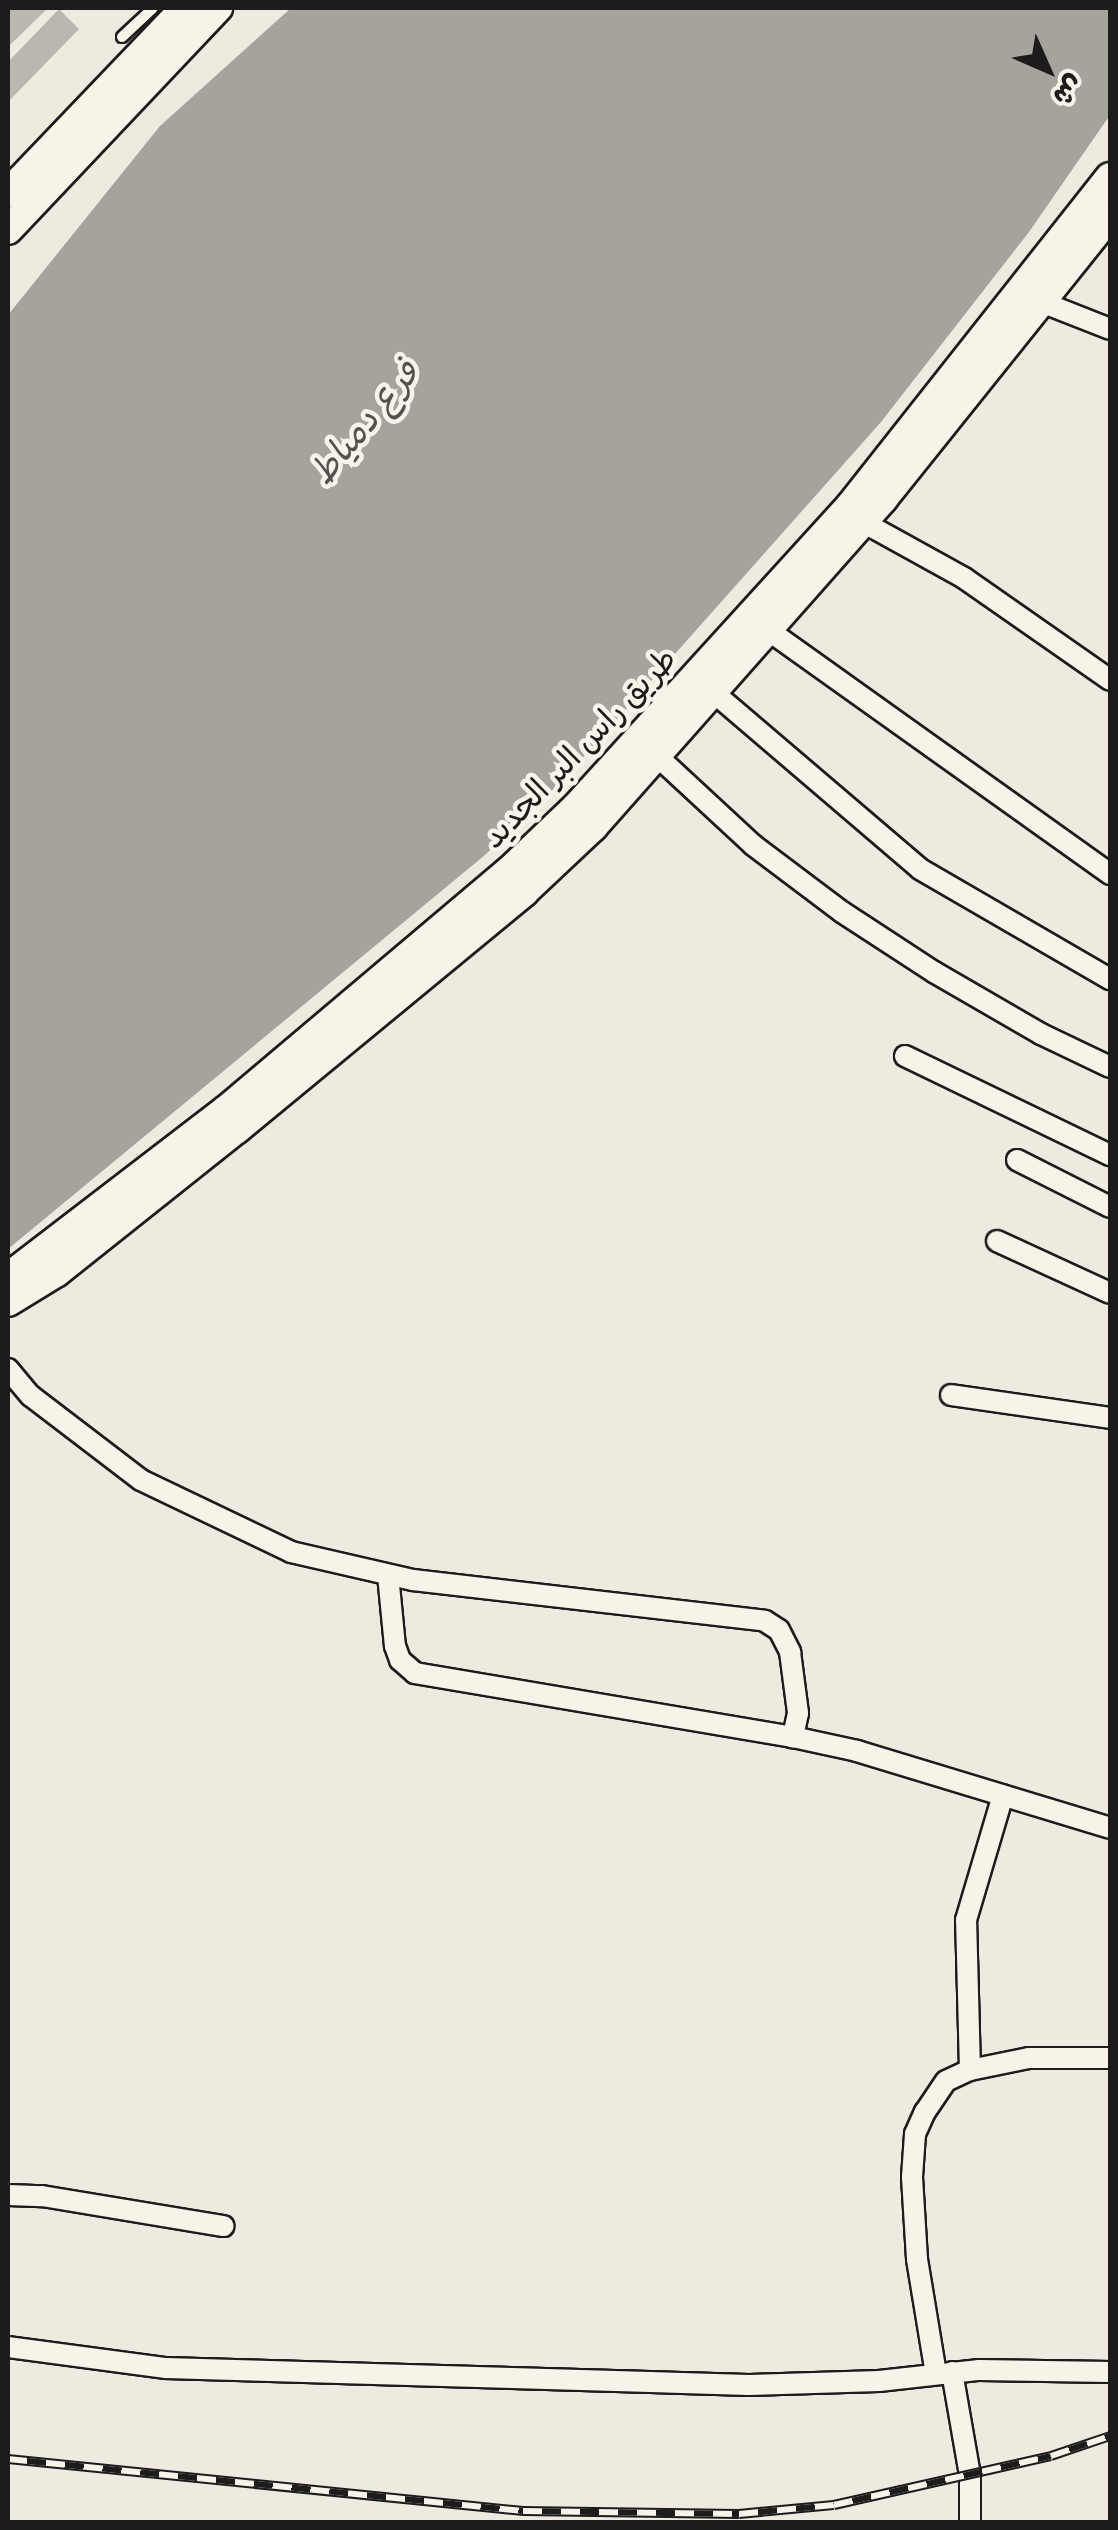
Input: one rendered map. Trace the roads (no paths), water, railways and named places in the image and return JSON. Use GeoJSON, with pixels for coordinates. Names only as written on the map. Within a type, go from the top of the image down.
{"type":"FeatureCollection","features":[{"type":"Feature","properties":{"kind":"main road"},"geometry":{"type":"LineString","coordinates":[[8,193],[185,8]]}},
{"type":"Feature","properties":{"kind":"main road"},"geometry":{"type":"LineString","coordinates":[[8,230],[218,8]]}},
{"type":"Feature","properties":{"kind":"main road","name":"طريق راس البر الجديد"},"geometry":{"type":"LineString","coordinates":[[8,1302],[57,1272],[232,1120],[508,872],[610,773],[859,494],[1110,177]]}},
{"type":"Feature","properties":{"kind":"main road","name":"طريق راس البر الجديد"},"geometry":{"type":"LineString","coordinates":[[8,1278],[232,1120],[524,892],[593,826],[864,522],[1110,216]]}},
{"type":"Feature","properties":{"kind":"street"},"geometry":{"type":"LineString","coordinates":[[1039,302],[1110,329]]}},
{"type":"Feature","properties":{"kind":"street"},"geometry":{"type":"LineString","coordinates":[[864,522],[964,578],[1110,680]]}},
{"type":"Feature","properties":{"kind":"street"},"geometry":{"type":"LineString","coordinates":[[768,630],[1110,874]]}},
{"type":"Feature","properties":{"kind":"street"},"geometry":{"type":"LineString","coordinates":[[713,692],[920,868],[1110,979]]}},
{"type":"Feature","properties":{"kind":"street"},"geometry":{"type":"LineString","coordinates":[[657,756],[753,845],[842,912],[934,972],[1041,1034],[1110,1067]]}},
{"type":"Feature","properties":{"kind":"street"},"geometry":{"type":"LineString","coordinates":[[904,1056],[1110,1155]]}},
{"type":"Feature","properties":{"kind":"street"},"geometry":{"type":"LineString","coordinates":[[1017,1160],[1110,1207]]}},
{"type":"Feature","properties":{"kind":"street"},"geometry":{"type":"LineString","coordinates":[[998,1241],[1110,1294]]}},
{"type":"Feature","properties":{"kind":"street"},"geometry":{"type":"LineString","coordinates":[[8,1369],[32,1396],[141,1480],[291,1552],[388,1575],[765,1622],[779,1630],[790,1652],[798,1713],[793,1737]]}},
{"type":"Feature","properties":{"kind":"street"},"geometry":{"type":"LineString","coordinates":[[951,1395],[1110,1418]]}},
{"type":"Feature","properties":{"kind":"street"},"geometry":{"type":"LineString","coordinates":[[388,1575],[395,1646],[400,1660],[415,1673],[793,1737],[1110,1828]]}},
{"type":"Feature","properties":{"kind":"street"},"geometry":{"type":"LineString","coordinates":[[970,2070],[966,1920],[1003,1795]]}},
{"type":"Feature","properties":{"kind":"street"},"geometry":{"type":"LineString","coordinates":[[970,2522],[970,2475],[917,2260],[912,2177],[915,2134],[946,2080],[970,2070],[1029,2058],[1110,2058]]}},
{"type":"Feature","properties":{"kind":"street"},"geometry":{"type":"LineString","coordinates":[[8,2195],[42,2196],[224,2226]]}},
{"type":"Feature","properties":{"kind":"street"},"geometry":{"type":"LineString","coordinates":[[8,2347],[166,2368],[691,2384],[816,2386],[944,2373],[1110,2372]]}},
{"type":"Feature","properties":{"kind":"lane"},"geometry":{"type":"LineString","coordinates":[[122,37],[153,8]]}},
{"type":"Feature","properties":{"kind":"water","name":"فرع دمياط"},"geometry":{"type":"Polygon","coordinates":[[[291,8],[1110,8],[1110,115],[1029,232],[881,422],[562,781],[485,855],[8,1249],[8,315],[160,126],[291,8]]]}},
{"type":"Feature","properties":{"kind":"railway"},"geometry":{"type":"LineString","coordinates":[[8,2459],[523,2511],[739,2514],[834,2505],[1051,2456],[1110,2436]]}}]}
